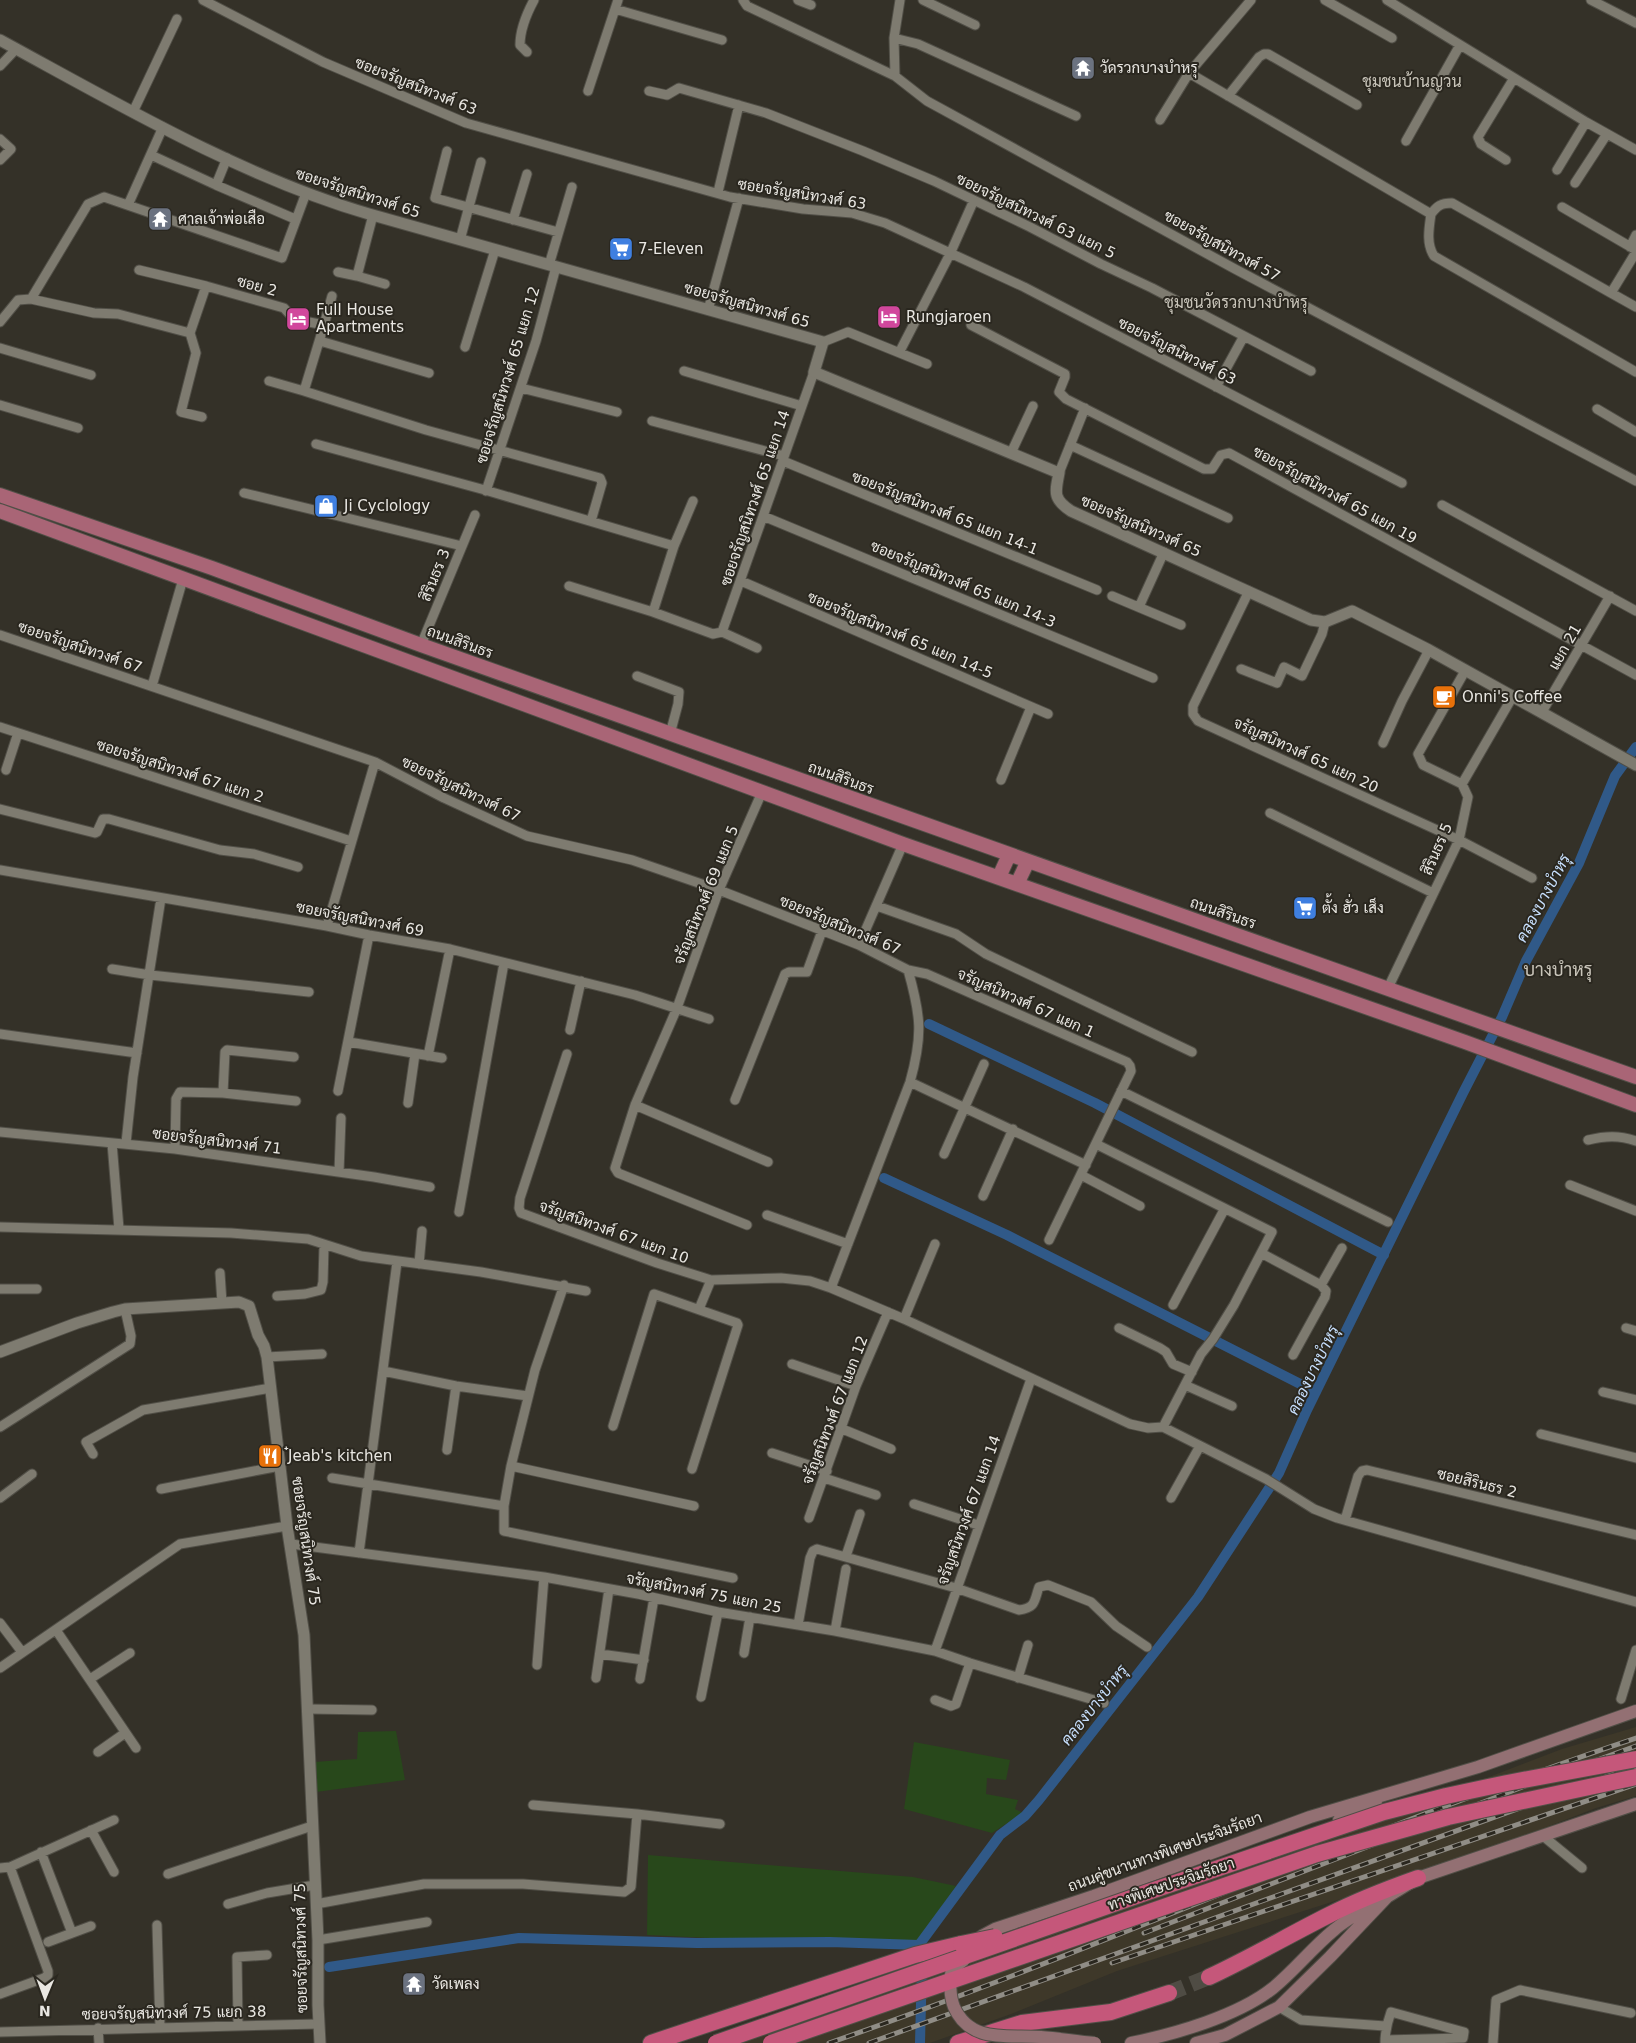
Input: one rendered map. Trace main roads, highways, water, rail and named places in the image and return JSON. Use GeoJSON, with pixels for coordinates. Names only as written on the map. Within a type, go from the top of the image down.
{"type":"FeatureCollection","features":[{"type":"Feature","properties":{"kind":"highway","name":"ทางพิเศษประจิมรัถยา"},"geometry":{"type":"LineString","coordinates":[[716,2043],[1148,1892],[1384,1812],[1507,1783],[1636,1759]]}},
{"type":"Feature","properties":{"kind":"highway","name":"ทางพิเศษประจิมรัถยา"},"geometry":{"type":"LineString","coordinates":[[771,2043],[1317,1854],[1448,1817],[1636,1778]]}},
{"type":"Feature","properties":{"kind":"highway"},"geometry":{"type":"LineString","coordinates":[[1209,1977],[1234,1966],[1329,1915],[1363,1899],[1418,1878]]}},
{"type":"Feature","properties":{"kind":"highway"},"geometry":{"type":"LineString","coordinates":[[651,2043],[915,1955],[1014,1934]]}},
{"type":"Feature","properties":{"kind":"highway"},"geometry":{"type":"LineString","coordinates":[[958,2043],[1022,2023],[1111,2012],[1169,1992]]}},
{"type":"Feature","properties":{"kind":"main road","name":"ถนนสิรินธร"},"geometry":{"type":"LineString","coordinates":[[0,488],[37,507]]}},
{"type":"Feature","properties":{"kind":"main road","name":"ถนนสิรินธร"},"geometry":{"type":"LineString","coordinates":[[0,495],[212,568],[421,645],[1636,1077]]}},
{"type":"Feature","properties":{"kind":"main road"},"geometry":{"type":"LineString","coordinates":[[0,511],[903,844],[1465,1042],[1636,1105]]}},
{"type":"Feature","properties":{"kind":"main road"},"geometry":{"type":"LineString","coordinates":[[0,518],[44,528]]}},
{"type":"Feature","properties":{"kind":"main road"},"geometry":{"type":"LineString","coordinates":[[999,877],[1009,854]]}},
{"type":"Feature","properties":{"kind":"main road"},"geometry":{"type":"LineString","coordinates":[[1017,884],[1028,861]]}},
{"type":"Feature","properties":{"kind":"main road","name":"ถนนคู่ขนานทางพิเศษประจิมรัถยา"},"geometry":{"type":"LineString","coordinates":[[712,2043],[864,1993],[996,1930],[1310,1817],[1478,1768],[1636,1711]]}},
{"type":"Feature","properties":{"kind":"main road"},"geometry":{"type":"LineString","coordinates":[[1095,2043],[1039,2037],[983,2037],[973,2033],[960,2021],[951,1994],[952,1969],[1014,1934],[1321,1827],[1421,1785]]}},
{"type":"Feature","properties":{"kind":"main road"},"geometry":{"type":"LineString","coordinates":[[1131,2043],[1169,2033],[1231,2012],[1271,1989],[1334,1929],[1418,1878],[1636,1804]]}},
{"type":"Feature","properties":{"kind":"main road"},"geometry":{"type":"LineString","coordinates":[[1196,2043],[1225,2034],[1279,2007],[1387,1897]]}},
{"type":"Feature","properties":{"kind":"waterway","name":"คลองบางบำหรุ"},"geometry":{"type":"LineString","coordinates":[[919,1945],[1000,1835],[1025,1816],[1039,1800],[1198,1597],[1279,1473],[1307,1410],[1502,1017],[1526,961],[1579,863],[1615,776],[1636,747]]}},
{"type":"Feature","properties":{"kind":"waterway"},"geometry":{"type":"LineString","coordinates":[[929,1024],[1095,1103],[1384,1255]]}},
{"type":"Feature","properties":{"kind":"waterway"},"geometry":{"type":"LineString","coordinates":[[884,1178],[1007,1235],[1316,1392]]}},
{"type":"Feature","properties":{"kind":"waterway"},"geometry":{"type":"LineString","coordinates":[[329,1967],[519,1938],[697,1943],[830,1942],[919,1945]]}},
{"type":"Feature","properties":{"kind":"waterway"},"geometry":{"type":"LineString","coordinates":[[920,1948],[922,1964],[920,2043]]}},
{"type":"Feature","properties":{"kind":"tunnel"},"geometry":{"type":"LineString","coordinates":[[1169,1993],[1209,1977]]}},
{"type":"Feature","properties":{"kind":"railway"},"geometry":{"type":"LineString","coordinates":[[829,2043],[931,2007],[1433,1811],[1534,1773],[1636,1738]]}},
{"type":"Feature","properties":{"kind":"railway"},"geometry":{"type":"LineString","coordinates":[[1144,1933],[1525,1786],[1636,1746]]}},
{"type":"Feature","properties":{"kind":"railway"},"geometry":{"type":"LineString","coordinates":[[869,2043],[1636,1766]]}},
{"type":"Feature","properties":{"kind":"railway"},"geometry":{"type":"LineString","coordinates":[[1112,1963],[1636,1784]]}},
{"type":"Feature","properties":{"kind":"place","name":"วัดรวกบางบำหรุ"},"geometry":{"type":"Point","coordinates":[1083,68]}},
{"type":"Feature","properties":{"kind":"place","name":"ศาลเจ้าพ่อเสือ"},"geometry":{"type":"Point","coordinates":[160,219]}},
{"type":"Feature","properties":{"kind":"place","name":"7-Eleven"},"geometry":{"type":"Point","coordinates":[621,249]}},
{"type":"Feature","properties":{"kind":"place","name":"Rungjaroen"},"geometry":{"type":"Point","coordinates":[889,317]}},
{"type":"Feature","properties":{"kind":"place","name":"Full House Apartments"},"geometry":{"type":"Point","coordinates":[298,319]}},
{"type":"Feature","properties":{"kind":"place","name":"Ji Cyclology"},"geometry":{"type":"Point","coordinates":[326,506]}},
{"type":"Feature","properties":{"kind":"place","name":"Onni's Coffee"},"geometry":{"type":"Point","coordinates":[1444,697]}},
{"type":"Feature","properties":{"kind":"place","name":"ตั้ง ฮั่ว เส็ง"},"geometry":{"type":"Point","coordinates":[1305,908]}},
{"type":"Feature","properties":{"kind":"place","name":"๋Jeab's kitchen"},"geometry":{"type":"Point","coordinates":[270,1456]}},
{"type":"Feature","properties":{"kind":"place","name":"วัดเพลง"},"geometry":{"type":"Point","coordinates":[414,1984]}},
{"type":"Feature","properties":{"kind":"district","name":"ชุมชนบ้านญวน"},"geometry":{"type":"Point","coordinates":[1412,81]}},
{"type":"Feature","properties":{"kind":"district","name":"ชุมชนวัดรวกบางบำหรุ"},"geometry":{"type":"Point","coordinates":[1236,302]}},
{"type":"Feature","properties":{"kind":"district","name":"บางบำหรุ"},"geometry":{"type":"Point","coordinates":[1558,969]}}]}
